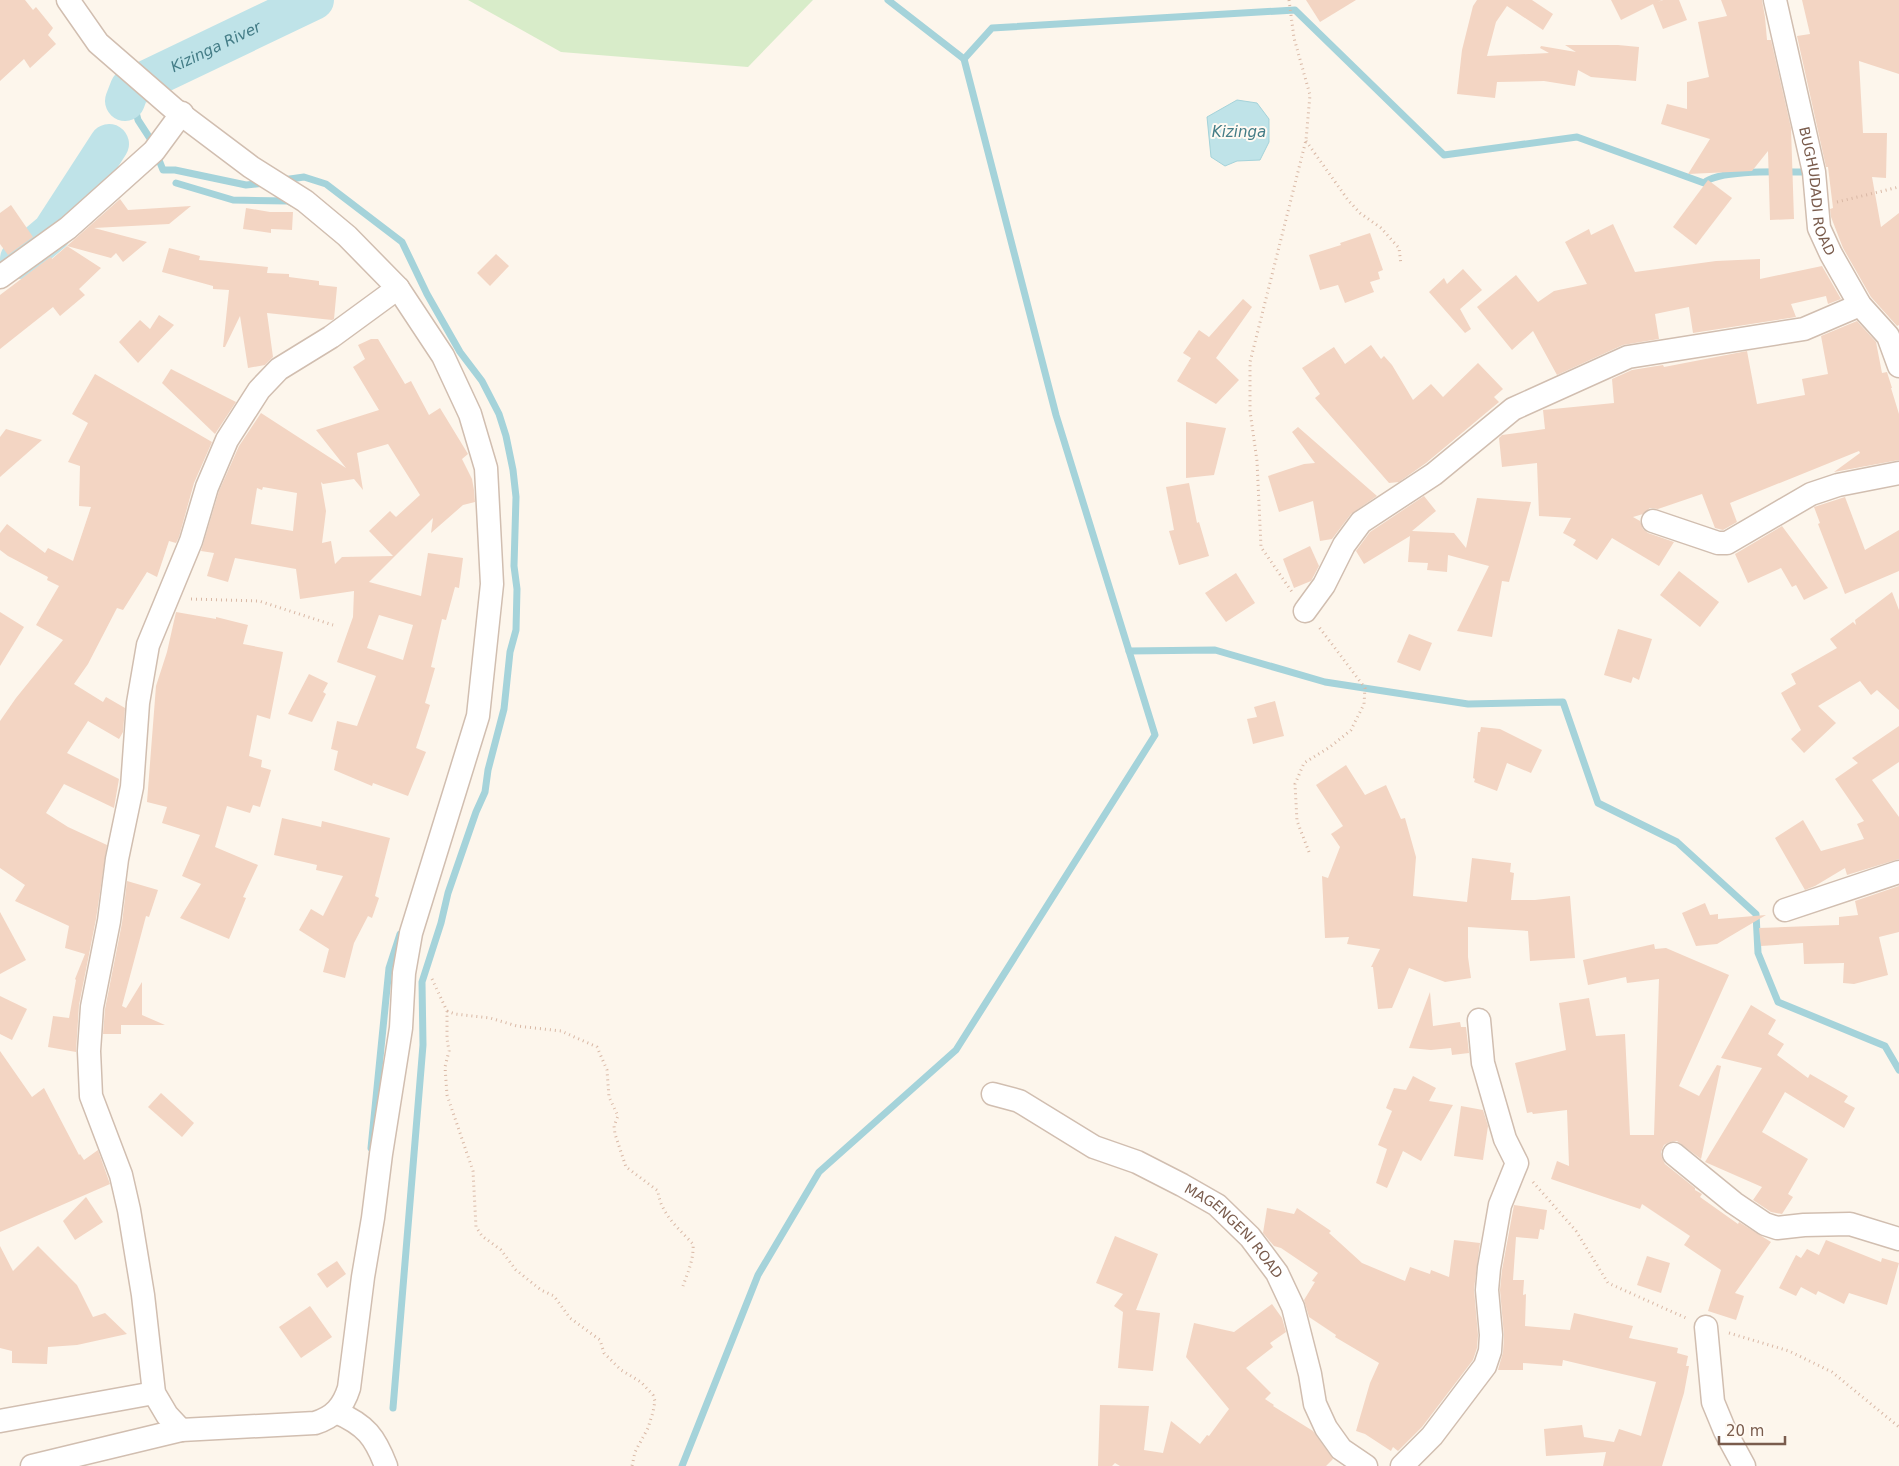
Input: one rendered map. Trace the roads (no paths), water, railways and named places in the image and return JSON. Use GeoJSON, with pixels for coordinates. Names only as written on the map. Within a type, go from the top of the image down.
{"type":"FeatureCollection","features":[{"type":"Feature","properties":{"kind":"street"},"geometry":{"type":"LineString","coordinates":[[32,1466],[181,1430],[315,1423],[326,1420],[336,1412],[344,1401],[349,1388],[363,1277],[401,1028],[405,965],[411,933],[478,716],[492,584],[486,468],[470,414],[442,356],[398,288],[347,236],[304,201],[252,167],[178,111],[98,43],[68,0]]}},
{"type":"Feature","properties":{"kind":"street","name":"BUGHUDADI ROAD"},"geometry":{"type":"LineString","coordinates":[[1775,0],[1814,172],[1820,228],[1831,254],[1860,305],[1894,332],[1899,366]]}},
{"type":"Feature","properties":{"kind":"street"},"geometry":{"type":"LineString","coordinates":[[0,277],[68,228],[154,151],[178,111]]}},
{"type":"Feature","properties":{"kind":"street"},"geometry":{"type":"LineString","coordinates":[[181,1430],[167,1416],[154,1393],[143,1295],[129,1210],[121,1175],[92,1096],[89,1051],[92,1007],[109,921],[117,859],[132,787],[138,704],[148,645],[191,541],[207,487],[227,440],[259,390],[279,369],[330,337],[398,288]]}},
{"type":"Feature","properties":{"kind":"street"},"geometry":{"type":"LineString","coordinates":[[1305,611],[1324,585],[1344,545],[1361,522],[1434,474],[1513,409],[1628,357],[1804,328],[1860,305]]}},
{"type":"Feature","properties":{"kind":"street"},"geometry":{"type":"LineString","coordinates":[[1653,521],[1718,544],[1727,543],[1811,494],[1838,485],[1899,473]]}},
{"type":"Feature","properties":{"kind":"street"},"geometry":{"type":"LineString","coordinates":[[1785,910],[1899,872]]}},
{"type":"Feature","properties":{"kind":"street"},"geometry":{"type":"LineString","coordinates":[[1402,1466],[1432,1436],[1464,1396],[1485,1366],[1490,1350],[1491,1335],[1487,1290],[1489,1268],[1500,1205],[1517,1163],[1505,1139],[1483,1063],[1479,1020]]}},
{"type":"Feature","properties":{"kind":"street","name":"MAGENGENI ROAD"},"geometry":{"type":"LineString","coordinates":[[993,1094],[1019,1101],[1094,1147],[1137,1162],[1182,1185],[1217,1205],[1250,1237],[1277,1273],[1293,1307],[1310,1374],[1315,1404],[1326,1428],[1341,1449],[1366,1466]]}},
{"type":"Feature","properties":{"kind":"street"},"geometry":{"type":"LineString","coordinates":[[1674,1154],[1734,1203],[1765,1224],[1777,1228],[1804,1225],[1850,1224],[1899,1239]]}},
{"type":"Feature","properties":{"kind":"street"},"geometry":{"type":"LineString","coordinates":[[1706,1327],[1713,1402],[1725,1431],[1744,1466]]}},
{"type":"Feature","properties":{"kind":"street"},"geometry":{"type":"LineString","coordinates":[[0,1421],[154,1393]]}},
{"type":"Feature","properties":{"kind":"street"},"geometry":{"type":"LineString","coordinates":[[336,1412],[350,1418],[363,1427],[377,1444],[386,1466]]}},
{"type":"Feature","properties":{"kind":"water","name":"Kizinga"},"geometry":{"type":"Polygon","coordinates":[[[1237,100],[1257,103],[1269,119],[1269,142],[1260,160],[1237,161],[1225,166],[1211,157],[1207,117],[1237,100]]]}},
{"type":"Feature","properties":{"kind":"waterway","name":"Kizinga River"},"geometry":{"type":"LineString","coordinates":[[125,101],[130,88],[314,0]]}},
{"type":"Feature","properties":{"kind":"waterway"},"geometry":{"type":"LineString","coordinates":[[682,1466],[758,1275],[819,1172],[956,1050],[1155,735],[1056,415],[964,59],[888,0]]}},
{"type":"Feature","properties":{"kind":"waterway"},"geometry":{"type":"LineString","coordinates":[[964,59],[992,28],[1295,10],[1444,155],[1577,137],[1704,183],[1723,175],[1737,173],[1806,172]]}},
{"type":"Feature","properties":{"kind":"waterway"},"geometry":{"type":"LineString","coordinates":[[124,76],[130,88],[138,120],[151,140],[163,170],[175,170],[246,185],[265,183]]}},
{"type":"Feature","properties":{"kind":"waterway"},"geometry":{"type":"LineString","coordinates":[[20,259],[52,232],[109,144]]}},
{"type":"Feature","properties":{"kind":"waterway"},"geometry":{"type":"LineString","coordinates":[[283,180],[304,177],[326,184],[402,242],[427,294],[460,352],[482,381],[499,414],[513,470],[516,497],[514,566],[517,589],[516,630],[510,652],[504,709],[488,770],[485,792],[476,812],[448,893],[441,923],[422,982],[423,1045],[393,1408]]}},
{"type":"Feature","properties":{"kind":"waterway"},"geometry":{"type":"LineString","coordinates":[[176,183],[233,200],[288,201],[292,203]]}},
{"type":"Feature","properties":{"kind":"waterway"},"geometry":{"type":"LineString","coordinates":[[1129,651],[1215,650],[1325,682],[1468,704],[1563,702],[1598,803],[1677,842],[1756,914],[1758,953],[1778,1002],[1885,1046],[1899,1070]]}},
{"type":"Feature","properties":{"kind":"waterway"},"geometry":{"type":"LineString","coordinates":[[371,1148],[389,968],[400,934]]}}]}
